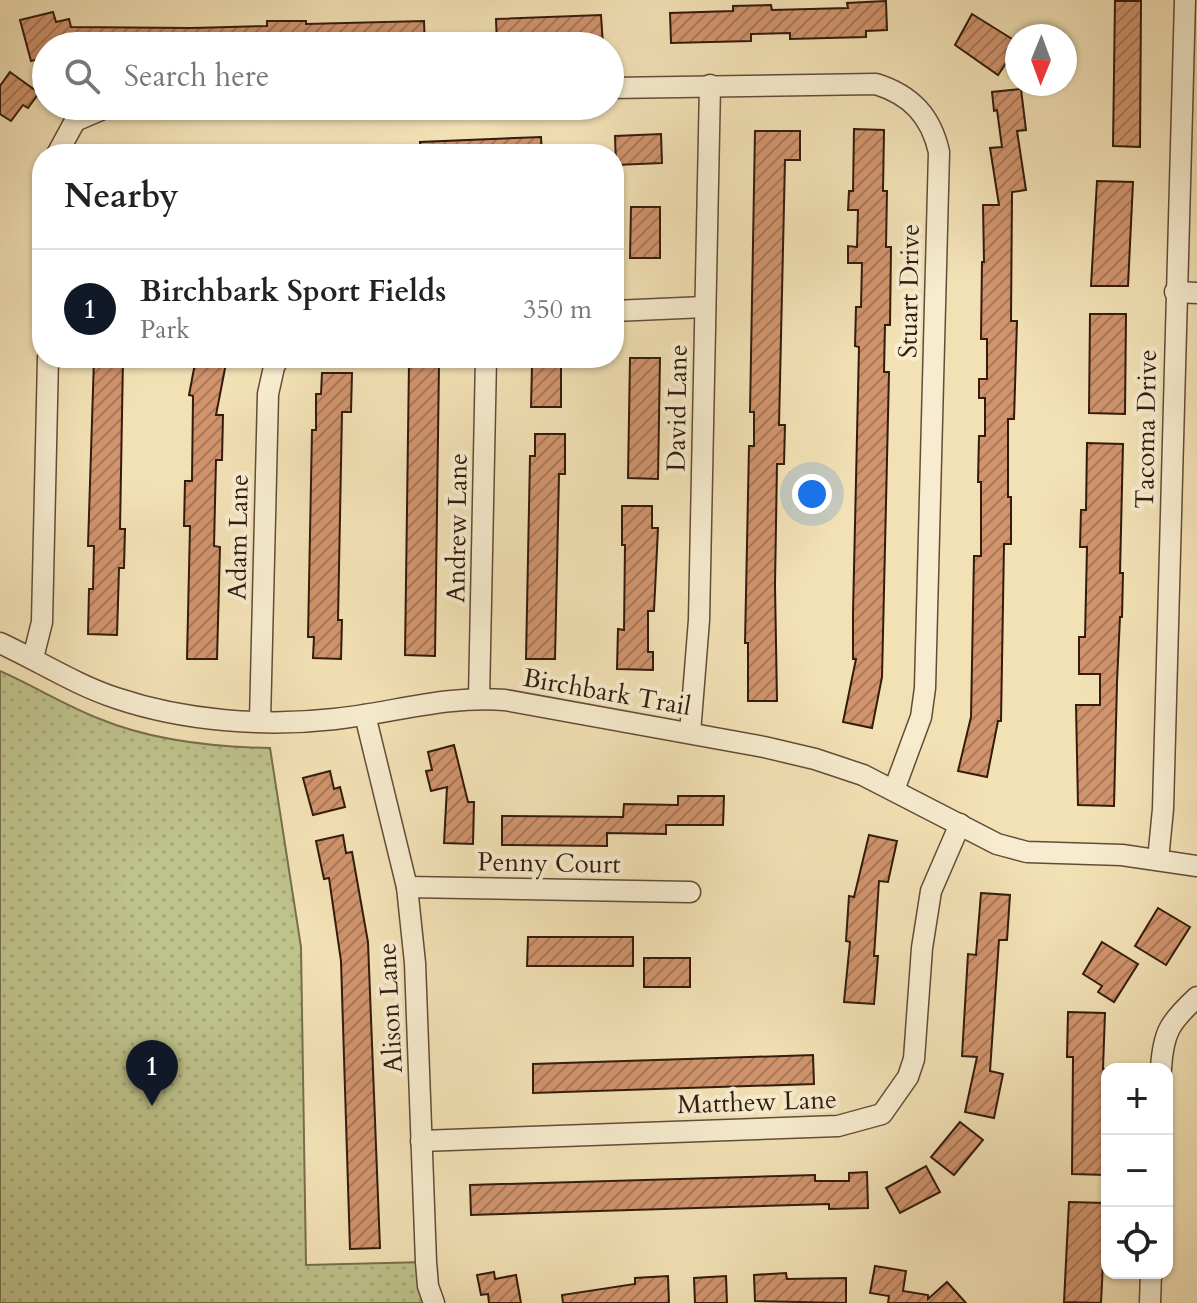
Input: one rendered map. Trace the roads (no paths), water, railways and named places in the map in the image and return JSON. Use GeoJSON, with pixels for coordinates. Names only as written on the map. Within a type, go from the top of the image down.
{"type":"FeatureCollection","features":[{"type":"Feature","properties":{"kind":"street","name":"Tacoma Drive"},"geometry":{"type":"LineString","coordinates":[[1158,860],[1163,809],[1185,0]]}},
{"type":"Feature","properties":{"kind":"street","name":"Stuart Drive"},"geometry":{"type":"LineString","coordinates":[[624,88],[876,84],[898,92],[917,106],[926,117],[936,140],[939,152],[925,688],[921,717],[894,790]]}},
{"type":"Feature","properties":{"kind":"street","name":"David Lane"},"geometry":{"type":"LineString","coordinates":[[690,733],[699,620],[710,85]]}},
{"type":"Feature","properties":{"kind":"street"},"geometry":{"type":"LineString","coordinates":[[62,144],[77,120]]}},
{"type":"Feature","properties":{"kind":"street"},"geometry":{"type":"LineString","coordinates":[[1175,292],[1197,293]]}},
{"type":"Feature","properties":{"kind":"street"},"geometry":{"type":"LineString","coordinates":[[624,311],[705,307]]}},
{"type":"Feature","properties":{"kind":"street"},"geometry":{"type":"LineString","coordinates":[[33,658],[42,622],[48,368]]}},
{"type":"Feature","properties":{"kind":"street","name":"Adam Lane"},"geometry":{"type":"LineString","coordinates":[[260,721],[268,394],[274,368]]}},
{"type":"Feature","properties":{"kind":"street","name":"Andrew Lane"},"geometry":{"type":"LineString","coordinates":[[479,698],[486,368]]}},
{"type":"Feature","properties":{"kind":"street","name":"Birchbark Trail"},"geometry":{"type":"LineString","coordinates":[[0,643],[89,687],[129,702],[192,715],[304,721],[479,698],[690,733],[815,759],[863,775],[997,844],[1027,852],[1122,855],[1197,866]]}},
{"type":"Feature","properties":{"kind":"street","name":"Alison Lane"},"geometry":{"type":"LineString","coordinates":[[365,715],[407,887],[415,963],[426,1262],[428,1286],[434,1303]]}},
{"type":"Feature","properties":{"kind":"street","name":"Matthew Lane"},"geometry":{"type":"LineString","coordinates":[[421,1141],[838,1126],[882,1114],[908,1077],[914,1059],[922,948],[931,891],[960,824]]}},
{"type":"Feature","properties":{"kind":"street","name":"Penny Court"},"geometry":{"type":"LineString","coordinates":[[407,887],[690,892]]}},
{"type":"Feature","properties":{"kind":"street"},"geometry":{"type":"LineString","coordinates":[[1162,1063],[1164,1038],[1179,1013],[1197,997]]}},
{"type":"Feature","properties":{"kind":"street"},"geometry":{"type":"LineString","coordinates":[[1150,1303],[1151,1279]]}},
{"type":"Feature","properties":{"kind":"place","name":"Birchbark Sport Fields"},"geometry":{"type":"Point","coordinates":[152,1106]}}]}
